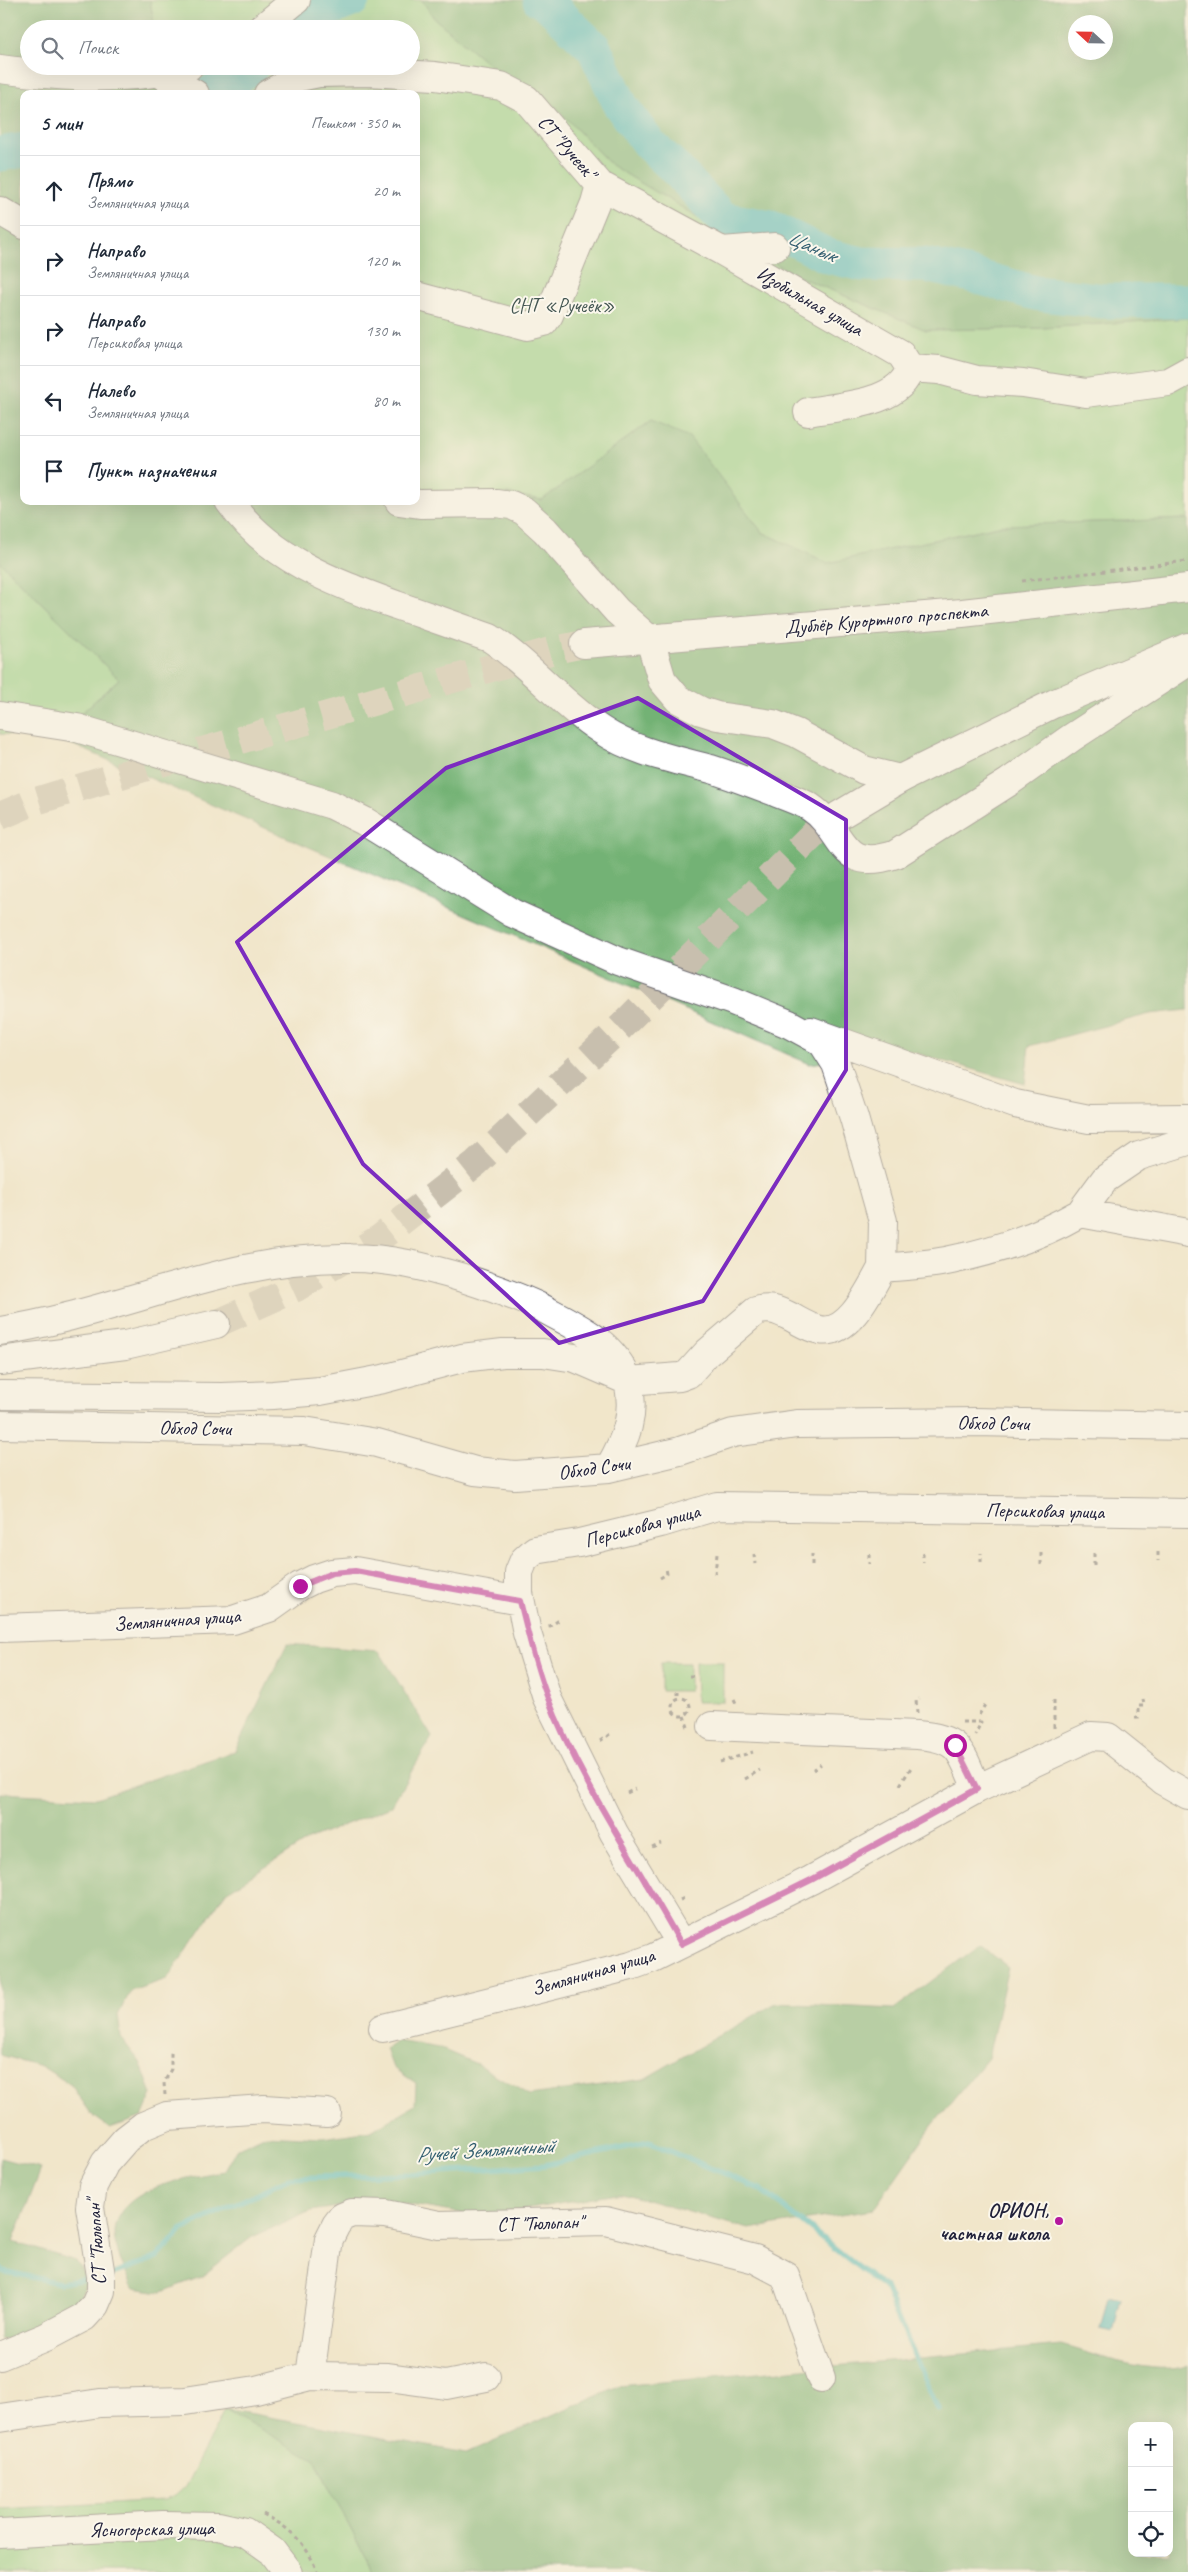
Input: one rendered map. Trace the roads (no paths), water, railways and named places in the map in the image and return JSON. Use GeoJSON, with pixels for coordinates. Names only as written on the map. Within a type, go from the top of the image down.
{"type":"FeatureCollection","features":[{"type":"Feature","properties":{"kind":"main road"},"geometry":{"type":"LineString","coordinates":[[272,20],[296,0]]}},
{"type":"Feature","properties":{"kind":"main road"},"geometry":{"type":"LineString","coordinates":[[0,70],[20,72]]}},
{"type":"Feature","properties":{"kind":"main road"},"geometry":{"type":"LineString","coordinates":[[162,75],[188,90]]}},
{"type":"Feature","properties":{"kind":"main road","name":"СТ \"Ручеек\""},"geometry":{"type":"LineString","coordinates":[[275,90],[299,77],[309,75]]}},
{"type":"Feature","properties":{"kind":"main road","name":"СТ \"Ручеек\""},"geometry":{"type":"LineString","coordinates":[[418,75],[501,86],[526,100],[600,185],[595,203],[553,306],[544,322],[528,326],[420,297]]}},
{"type":"Feature","properties":{"kind":"main road","name":"Изобильная улица"},"geometry":{"type":"LineString","coordinates":[[600,185],[722,251],[902,354],[910,368]]}},
{"type":"Feature","properties":{"kind":"main road"},"geometry":{"type":"LineString","coordinates":[[0,212],[20,223]]}},
{"type":"Feature","properties":{"kind":"main road"},"geometry":{"type":"LineString","coordinates":[[722,251],[775,247]]}},
{"type":"Feature","properties":{"kind":"main road"},"geometry":{"type":"LineString","coordinates":[[808,412],[885,396],[901,387],[908,377],[910,368],[939,370],[977,380],[1023,383],[1086,393],[1168,382],[1188,371]]}},
{"type":"Feature","properties":{"kind":"main road"},"geometry":{"type":"LineString","coordinates":[[420,504],[496,503],[511,505],[524,511],[545,530],[617,611],[650,640],[662,680],[678,698],[701,711],[717,716],[773,724],[869,772],[900,779]]}},
{"type":"Feature","properties":{"kind":"main road"},"geometry":{"type":"LineString","coordinates":[[234,505],[266,542],[305,568],[360,592],[490,638],[508,649],[599,729],[622,743],[647,752],[737,777],[804,804],[819,815],[845,849],[856,857],[866,860],[879,860],[896,854],[1009,782],[1070,738],[1188,662]]}},
{"type":"Feature","properties":{"kind":"main road","name":"Дублёр Курортного проспекта"},"geometry":{"type":"LineString","coordinates":[[584,644],[962,613],[1188,588]]}},
{"type":"Feature","properties":{"kind":"main road"},"geometry":{"type":"LineString","coordinates":[[854,765],[859,781],[849,810],[900,779],[1053,704],[1188,647]]}},
{"type":"Feature","properties":{"kind":"main road"},"geometry":{"type":"LineString","coordinates":[[0,716],[77,728],[332,805],[364,821],[512,913],[618,961],[1015,1104],[1089,1119],[1188,1118]]}},
{"type":"Feature","properties":{"kind":"main road"},"geometry":{"type":"LineString","coordinates":[[0,1395],[222,1397],[273,1395],[320,1391],[383,1380],[462,1358],[503,1353],[543,1353],[575,1358],[628,1381],[680,1377],[688,1374],[706,1353],[756,1311],[764,1308],[779,1311],[819,1330],[832,1330],[845,1322],[858,1308],[882,1268],[883,1221],[854,1118],[836,1064],[822,1042],[789,1024]]}},
{"type":"Feature","properties":{"kind":"main road"},"geometry":{"type":"LineString","coordinates":[[882,1268],[950,1260],[1028,1237],[1057,1226],[1080,1213],[1105,1179],[1139,1156],[1188,1141]]}},
{"type":"Feature","properties":{"kind":"main road"},"geometry":{"type":"LineString","coordinates":[[1080,1213],[1188,1233]]}},
{"type":"Feature","properties":{"kind":"main road"},"geometry":{"type":"LineString","coordinates":[[0,1331],[69,1317],[194,1282],[262,1266],[325,1258],[385,1260],[436,1270],[527,1300],[561,1318],[612,1352],[622,1366],[632,1396],[630,1426],[609,1468]]}},
{"type":"Feature","properties":{"kind":"main road"},"geometry":{"type":"LineString","coordinates":[[0,1362],[125,1345],[216,1324]]}},
{"type":"Feature","properties":{"kind":"main road","name":"Обход Сочи"},"geometry":{"type":"LineString","coordinates":[[0,1425],[304,1431],[377,1444],[475,1471],[515,1475],[609,1468],[680,1450],[733,1433],[797,1424],[976,1422],[1188,1426]]}},
{"type":"Feature","properties":{"kind":"main road","name":"Персиковая улица"},"geometry":{"type":"LineString","coordinates":[[681,1944],[614,1833],[547,1698],[536,1666],[520,1601],[519,1572],[524,1560],[535,1550],[579,1543],[662,1523],[718,1506],[1188,1513]]}},
{"type":"Feature","properties":{"kind":"main road","name":"Земляничная улица"},"geometry":{"type":"LineString","coordinates":[[0,1628],[233,1620],[269,1608],[300,1586],[314,1579],[332,1573],[355,1571],[520,1601]]}},
{"type":"Feature","properties":{"kind":"main road"},"geometry":{"type":"LineString","coordinates":[[712,1726],[917,1735],[946,1739],[955,1745],[960,1753],[977,1789]]}},
{"type":"Feature","properties":{"kind":"main road","name":"Земляничная улица"},"geometry":{"type":"LineString","coordinates":[[384,2028],[631,1966],[681,1944],[811,1880],[977,1789],[1091,1736],[1100,1735],[1116,1742],[1163,1781],[1188,1794]]}},
{"type":"Feature","properties":{"kind":"main road","name":"СТ \"Тюльпан\""},"geometry":{"type":"LineString","coordinates":[[0,2356],[46,2337],[84,2317],[95,2305],[101,2291],[101,2276],[90,2207],[93,2186],[105,2163],[126,2139],[143,2126],[167,2116],[264,2108],[327,2113]]}},
{"type":"Feature","properties":{"kind":"main road","name":"СТ \"Тюльпан\""},"geometry":{"type":"LineString","coordinates":[[310,2376],[329,2239],[336,2224],[342,2218],[352,2213],[386,2214],[439,2225],[606,2221],[755,2259],[785,2275],[821,2378]]}},
{"type":"Feature","properties":{"kind":"main road"},"geometry":{"type":"LineString","coordinates":[[0,2418],[100,2403],[185,2401],[256,2390],[310,2376],[388,2377],[446,2385],[486,2377]]}},
{"type":"Feature","properties":{"kind":"main road","name":"Ясногорская улица"},"geometry":{"type":"LineString","coordinates":[[0,2534],[163,2525],[218,2526],[245,2532],[272,2551],[288,2572]]}},
{"type":"Feature","properties":{"kind":"water"},"geometry":{"type":"Polygon","coordinates":[[[1108,2296],[1121,2299],[1113,2332],[1100,2329],[1108,2296]]]}},
{"type":"Feature","properties":{"kind":"waterway","name":"Цанык"},"geometry":{"type":"LineString","coordinates":[[312,20],[322,12],[352,0]]}},
{"type":"Feature","properties":{"kind":"waterway","name":"Цанык"},"geometry":{"type":"LineString","coordinates":[[540,0],[546,2],[594,48],[621,106],[649,144],[673,166],[723,219],[771,228],[828,256],[862,264],[925,265],[971,275],[1035,293],[1104,301],[1188,301]]}},
{"type":"Feature","properties":{"kind":"waterway","name":"Цанык"},"geometry":{"type":"LineString","coordinates":[[216,90],[241,75]]}},
{"type":"Feature","properties":{"kind":"waterway","name":"Цанык"},"geometry":{"type":"LineString","coordinates":[[0,154],[20,151]]}},
{"type":"Feature","properties":{"kind":"waterway","name":"Ручей Земляничный"},"geometry":{"type":"LineString","coordinates":[[108,2276],[158,2257],[181,2230],[290,2178],[410,2174],[545,2165],[649,2142],[760,2189],[885,2288],[938,2409]]}},
{"type":"Feature","properties":{"kind":"waterway","name":"Ручей Земляничный"},"geometry":{"type":"LineString","coordinates":[[0,2268],[2,2271],[60,2283],[93,2278]]}},
{"type":"Feature","properties":{"kind":"tunnel"},"geometry":{"type":"LineString","coordinates":[[0,816],[33,802],[160,763],[554,650],[584,644]]}},
{"type":"Feature","properties":{"kind":"tunnel"},"geometry":{"type":"LineString","coordinates":[[216,1324],[296,1288],[380,1238],[476,1163],[621,1027],[819,828],[838,816]]}},
{"type":"Feature","properties":{"kind":"place","name":"ОРИОН, частная школа"},"geometry":{"type":"Point","coordinates":[1059,2221]}},
{"type":"Feature","properties":{"kind":"park label","name":"СНТ «Ручеёк»"},"geometry":{"type":"Point","coordinates":[562,305]}}]}
